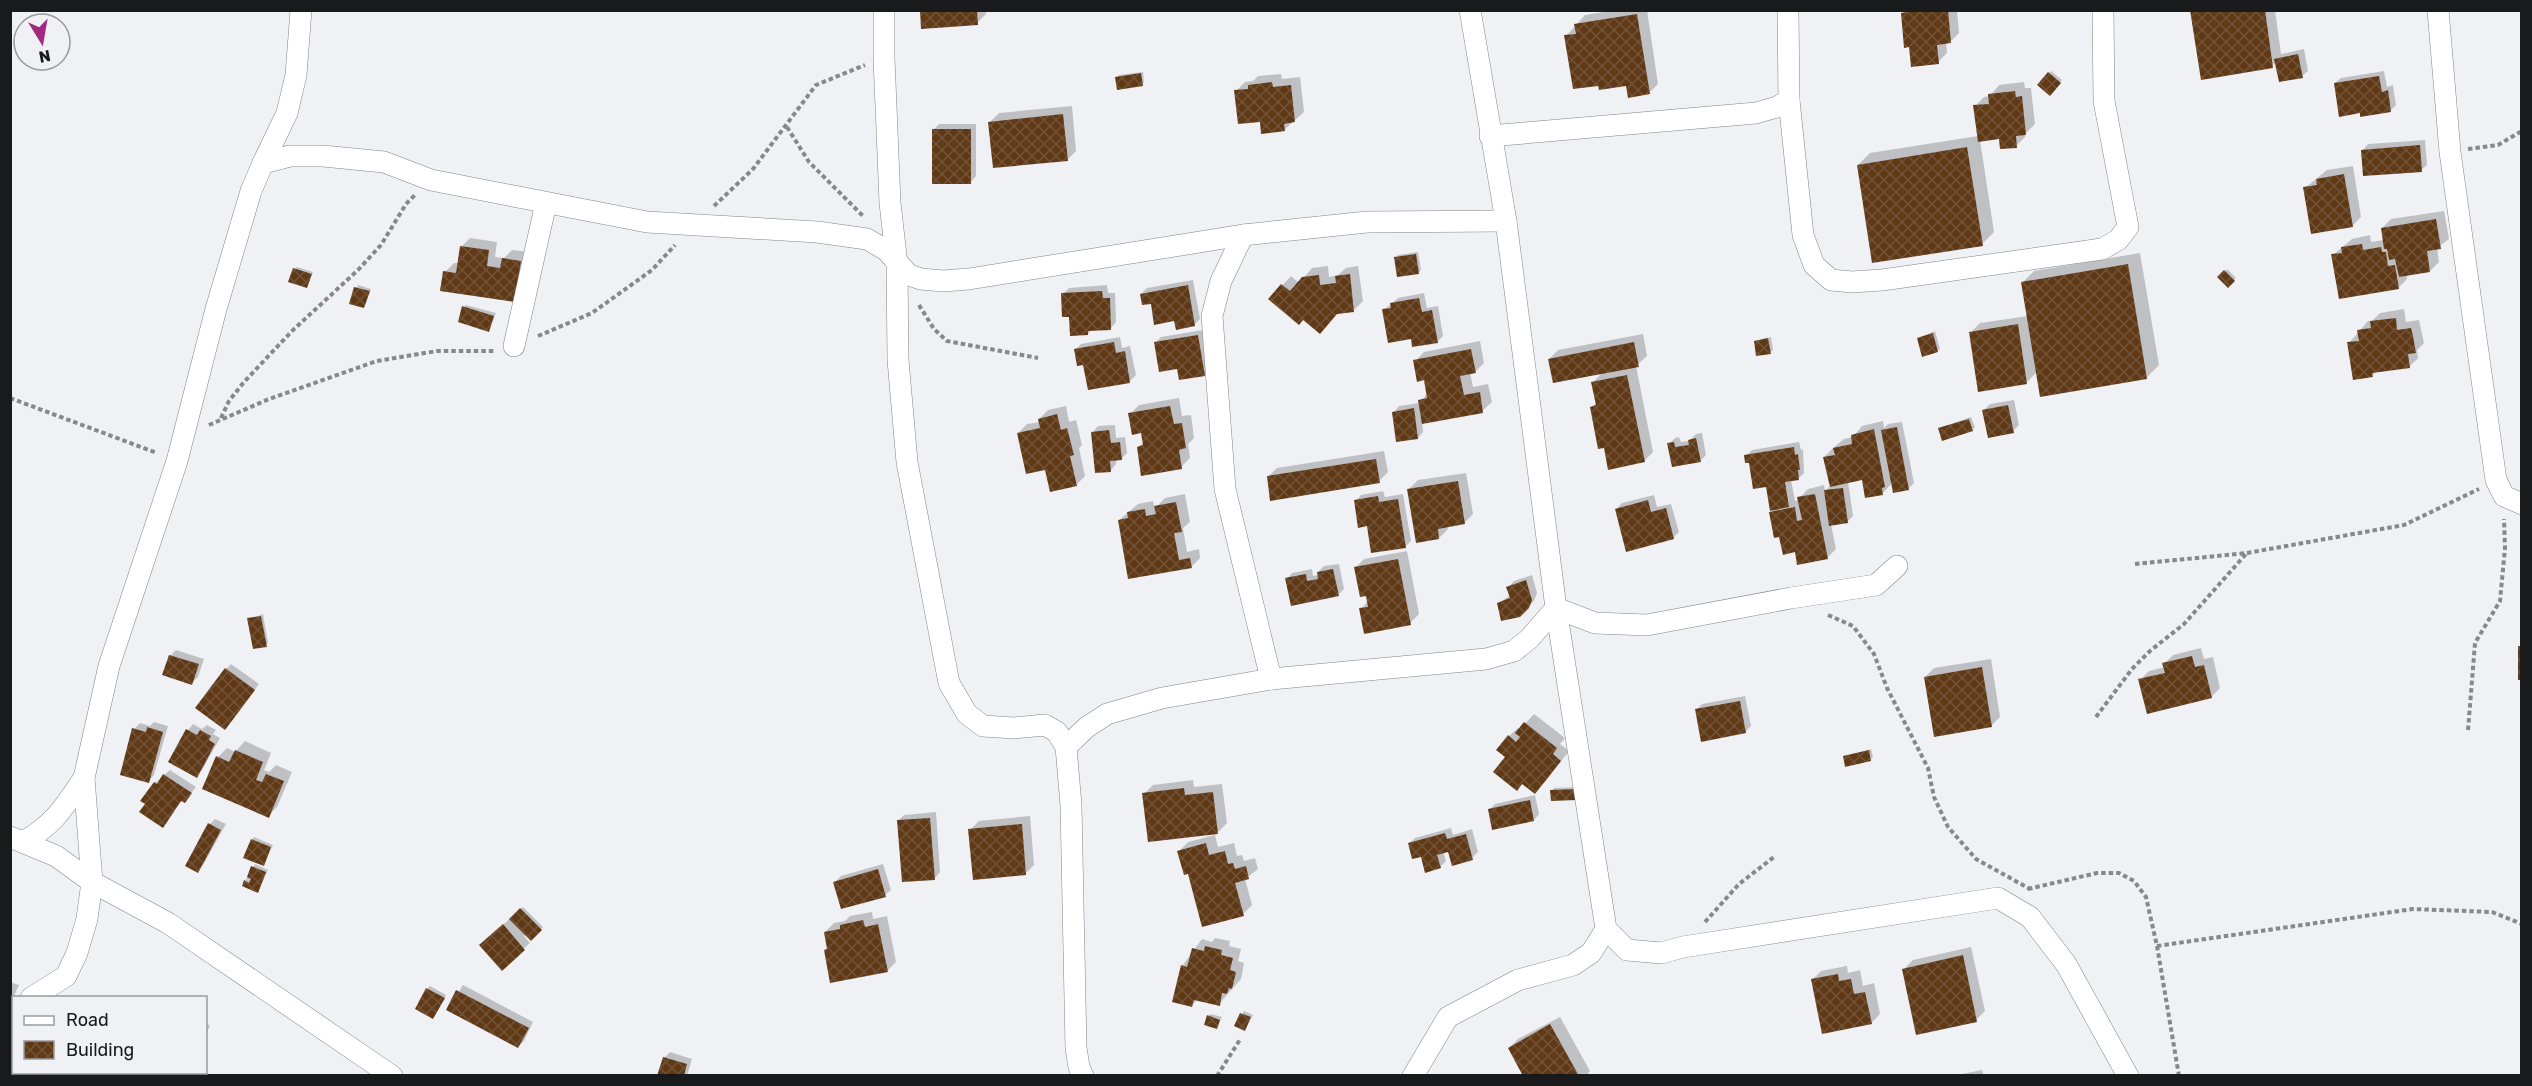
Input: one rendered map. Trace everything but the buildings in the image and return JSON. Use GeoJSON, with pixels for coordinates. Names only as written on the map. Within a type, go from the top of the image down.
{"type":"FeatureCollection","features":[{"type":"Feature","properties":{"kind":"street"},"geometry":{"type":"LineString","coordinates":[[34,996],[66,976],[77,953],[87,919],[92,882],[84,778],[109,666],[177,462],[216,309],[251,190],[287,113],[296,75],[302,10]]}},
{"type":"Feature","properties":{"kind":"street"},"geometry":{"type":"LineString","coordinates":[[884,10],[890,204],[897,272],[898,360],[907,462],[949,683],[967,714],[983,726],[1014,728],[1045,725],[1057,732],[1066,747],[1071,805],[1076,1048],[1080,1073]]}},
{"type":"Feature","properties":{"kind":"street"},"geometry":{"type":"LineString","coordinates":[[1470,10],[1506,221],[1556,608],[1606,929],[1627,950],[1661,953],[1683,947],[1998,898],[2030,917],[2066,964],[2128,1076]]}},
{"type":"Feature","properties":{"kind":"street"},"geometry":{"type":"LineString","coordinates":[[1788,10],[1789,100],[1803,235],[1814,265],[1831,280],[1852,282],[1882,280],[2102,249],[2118,240],[2128,227],[2104,101],[2103,10]]}},
{"type":"Feature","properties":{"kind":"street"},"geometry":{"type":"LineString","coordinates":[[2438,10],[2450,152],[2507,493]]}},
{"type":"Feature","properties":{"kind":"street"},"geometry":{"type":"LineString","coordinates":[[1490,136],[1756,113],[1777,107],[1789,100]]}},
{"type":"Feature","properties":{"kind":"street"},"geometry":{"type":"LineString","coordinates":[[263,163],[290,156],[323,156],[384,162],[431,180],[647,222],[817,232],[867,239],[886,250],[897,272],[921,279],[943,281],[969,279],[1243,235],[1367,222],[1506,221]]}},
{"type":"Feature","properties":{"kind":"street"},"geometry":{"type":"LineString","coordinates":[[514,346],[546,203]]}},
{"type":"Feature","properties":{"kind":"street"},"geometry":{"type":"LineString","coordinates":[[1243,235],[1221,281],[1212,316],[1225,489],[1271,679]]}},
{"type":"Feature","properties":{"kind":"street"},"geometry":{"type":"LineString","coordinates":[[1556,608],[1595,623],[1647,625],[1791,598],[1876,585],[1897,566]]}},
{"type":"Feature","properties":{"kind":"street"},"geometry":{"type":"LineString","coordinates":[[1066,747],[1087,727],[1107,714],[1162,699],[1271,679],[1486,659],[1514,651],[1529,639],[1556,608]]}},
{"type":"Feature","properties":{"kind":"street"},"geometry":{"type":"LineString","coordinates":[[17,839],[44,830],[55,819],[84,778]]}},
{"type":"Feature","properties":{"kind":"street"},"geometry":{"type":"LineString","coordinates":[[17,839],[56,856],[92,882],[168,923],[392,1076]]}},
{"type":"Feature","properties":{"kind":"street"},"geometry":{"type":"LineString","coordinates":[[1413,1076],[1448,1017],[1518,980],[1574,965],[1591,953],[1606,929]]}},
{"type":"Feature","properties":{"kind":"path"},"geometry":{"type":"LineString","coordinates":[[787,127],[809,162],[865,218]]}},
{"type":"Feature","properties":{"kind":"path"},"geometry":{"type":"LineString","coordinates":[[2450,152],[2498,145],[2522,131]]}},
{"type":"Feature","properties":{"kind":"path"},"geometry":{"type":"LineString","coordinates":[[221,418],[229,401],[244,382],[292,331],[358,270],[381,245],[406,204],[431,180]]}},
{"type":"Feature","properties":{"kind":"path"},"geometry":{"type":"LineString","coordinates":[[897,272],[934,329],[947,341],[1038,357]]}},
{"type":"Feature","properties":{"kind":"path"},"geometry":{"type":"LineString","coordinates":[[10,398],[142,446],[177,462]]}},
{"type":"Feature","properties":{"kind":"path"},"geometry":{"type":"LineString","coordinates":[[2135,564],[2247,554],[2404,525],[2507,493],[2500,601],[2475,644],[2468,729]]}},
{"type":"Feature","properties":{"kind":"path"},"geometry":{"type":"LineString","coordinates":[[2096,717],[2132,669],[2150,651],[2184,624],[2247,554]]}},
{"type":"Feature","properties":{"kind":"path"},"geometry":{"type":"LineString","coordinates":[[1822,612],[1853,626],[1874,654],[1887,688],[1928,768],[1934,797],[1948,827],[1976,859],[2030,889]]}},
{"type":"Feature","properties":{"kind":"path"},"geometry":{"type":"LineString","coordinates":[[1683,947],[1739,884],[1774,857]]}},
{"type":"Feature","properties":{"kind":"path"},"geometry":{"type":"LineString","coordinates":[[1998,898],[2097,873],[2119,873],[2134,881],[2146,897],[2157,946],[2179,1076]]}},
{"type":"Feature","properties":{"kind":"path"},"geometry":{"type":"LineString","coordinates":[[2157,946],[2413,909],[2492,912],[2522,924]]}},
{"type":"Feature","properties":{"kind":"path"},"geometry":{"type":"LineString","coordinates":[[1217,1076],[1241,1038]]}}]}
